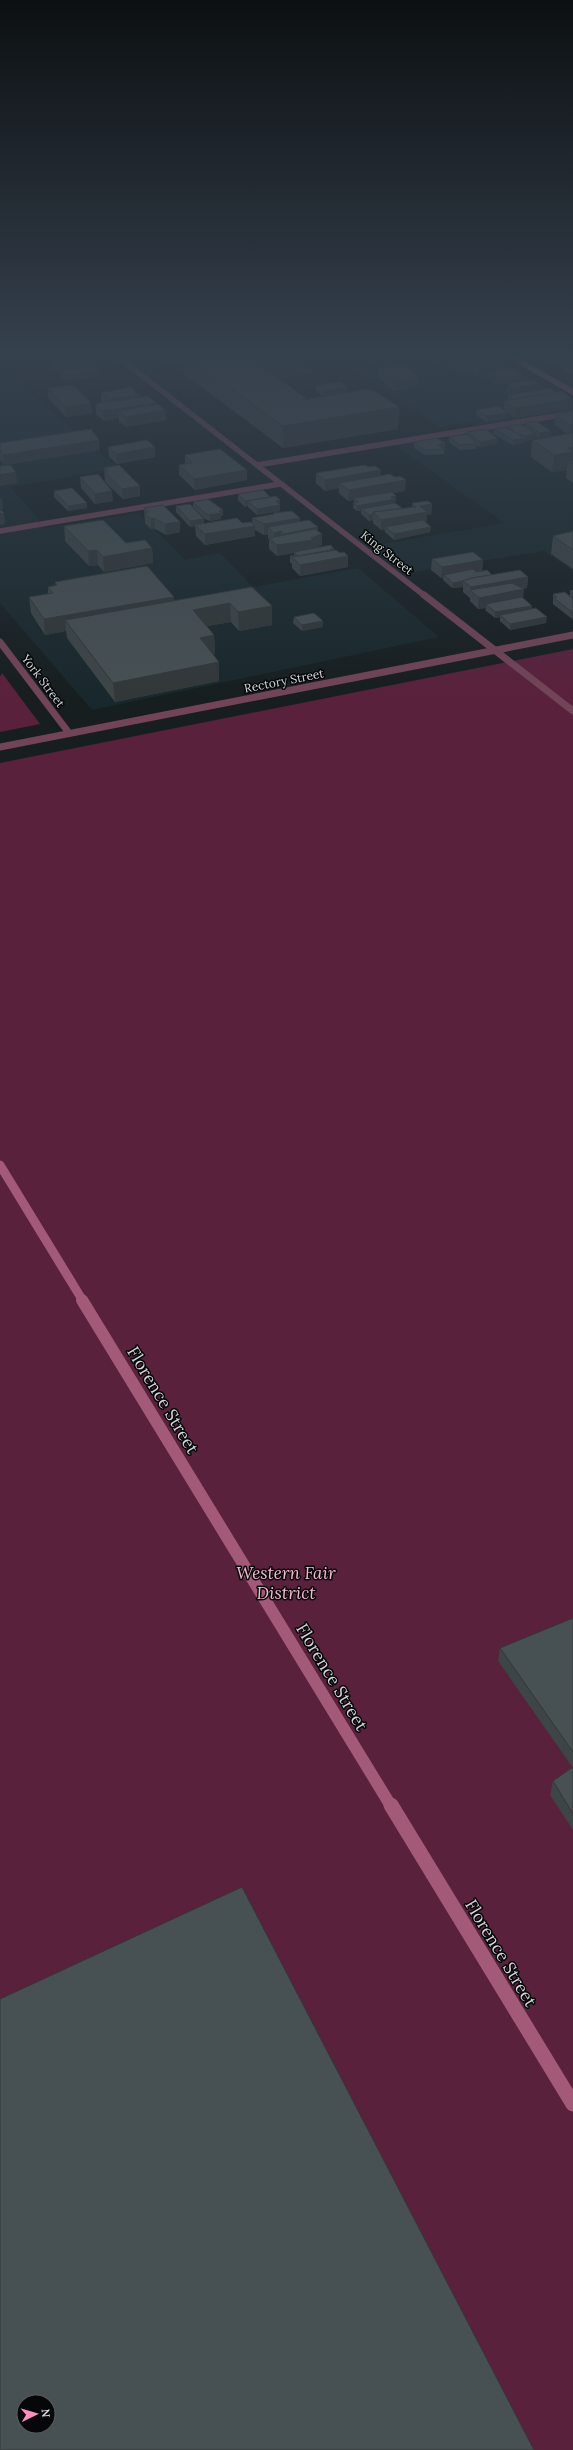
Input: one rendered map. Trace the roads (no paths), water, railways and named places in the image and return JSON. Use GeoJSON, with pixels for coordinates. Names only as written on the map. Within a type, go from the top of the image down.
{"type":"FeatureCollection","features":[{"type":"Feature","properties":{"kind":"main road","name":"Florence Street"},"geometry":{"type":"LineString","coordinates":[[0,1165],[573,2104]]}},
{"type":"Feature","properties":{"kind":"street","name":"King Street"},"geometry":{"type":"LineString","coordinates":[[260,467],[573,711]]}},
{"type":"Feature","properties":{"kind":"street"},"geometry":{"type":"LineString","coordinates":[[0,531],[280,484]]}},
{"type":"Feature","properties":{"kind":"street","name":"Rectory Street"},"geometry":{"type":"LineString","coordinates":[[0,747],[573,636]]}},
{"type":"Feature","properties":{"kind":"street","name":"York Street"},"geometry":{"type":"LineString","coordinates":[[0,642],[69,733]]}},
{"type":"Feature","properties":{"kind":"park label","name":"Western Fair District"},"geometry":{"type":"Point","coordinates":[286,1583]}}]}
